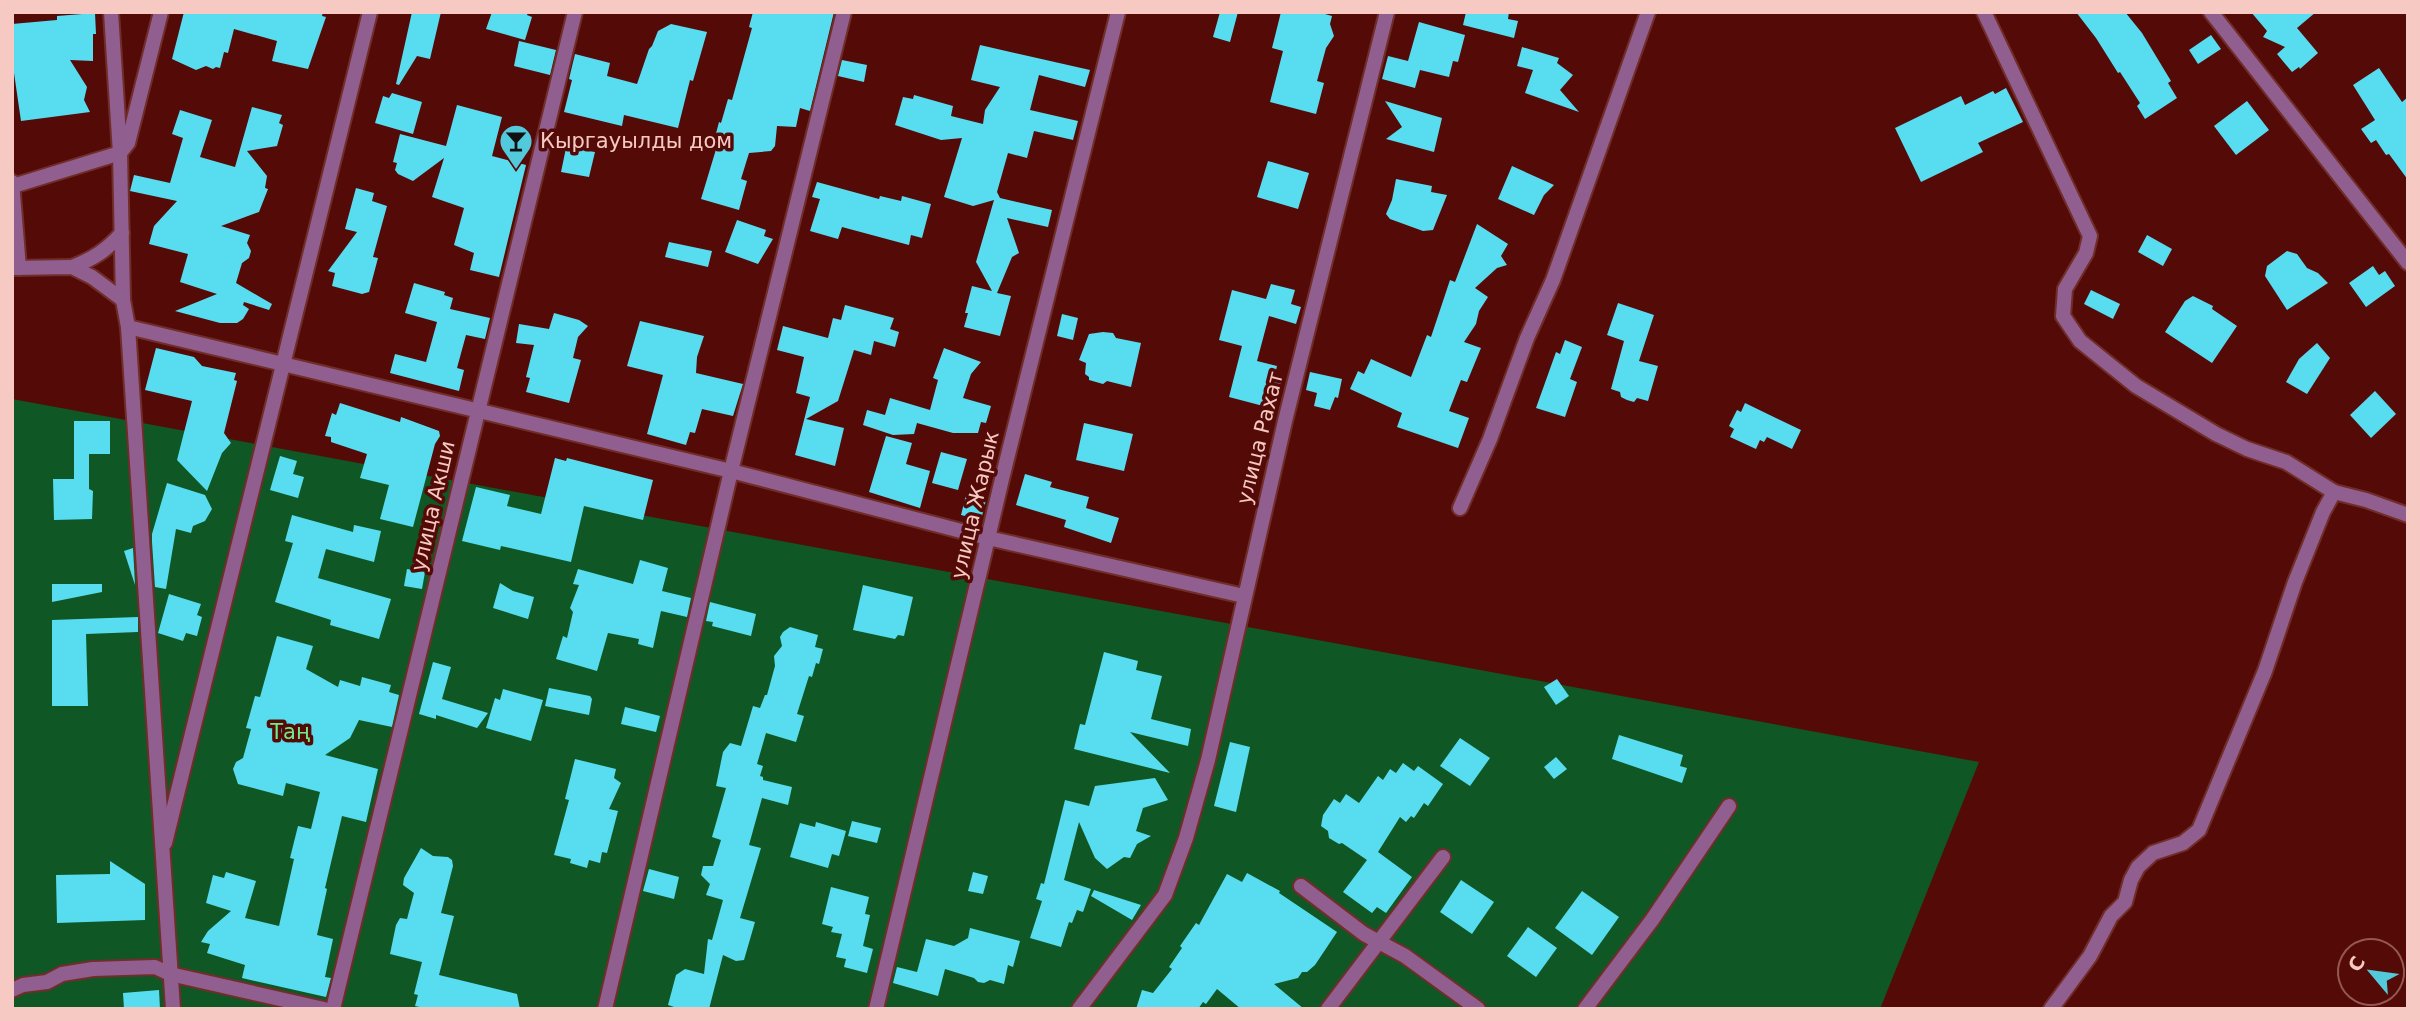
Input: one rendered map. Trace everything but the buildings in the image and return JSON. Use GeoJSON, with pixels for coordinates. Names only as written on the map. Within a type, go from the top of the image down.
{"type":"FeatureCollection","features":[{"type":"Feature","properties":{"kind":"street"},"geometry":{"type":"LineString","coordinates":[[111,12],[120,153],[123,300],[128,327],[173,1009]]}},
{"type":"Feature","properties":{"kind":"street"},"geometry":{"type":"LineString","coordinates":[[122,233],[93,259],[72,267],[16,268],[13,184],[120,153],[128,143],[161,12]]}},
{"type":"Feature","properties":{"kind":"street"},"geometry":{"type":"LineString","coordinates":[[161,858],[370,12]]}},
{"type":"Feature","properties":{"kind":"street","name":"улица Акши"},"geometry":{"type":"LineString","coordinates":[[333,1009],[575,12]]}},
{"type":"Feature","properties":{"kind":"street"},"geometry":{"type":"LineString","coordinates":[[605,1009],[731,471],[844,12]]}},
{"type":"Feature","properties":{"kind":"street","name":"улица Жарык"},"geometry":{"type":"LineString","coordinates":[[876,1009],[988,538],[1118,12]]}},
{"type":"Feature","properties":{"kind":"street","name":"улица Рахат"},"geometry":{"type":"LineString","coordinates":[[1079,1009],[1157,906],[1174,874],[1208,760],[1285,421],[1387,12]]}},
{"type":"Feature","properties":{"kind":"street"},"geometry":{"type":"LineString","coordinates":[[1460,508],[1490,439],[1527,338],[1553,280],[1648,12]]}},
{"type":"Feature","properties":{"kind":"street"},"geometry":{"type":"LineString","coordinates":[[1984,12],[2090,236],[2086,253],[2065,289],[2063,316],[2080,341],[2136,386],[2216,434],[2247,449],[2286,462],[2334,492],[2408,515]]}},
{"type":"Feature","properties":{"kind":"street"},"geometry":{"type":"LineString","coordinates":[[2211,12],[2408,263]]}},
{"type":"Feature","properties":{"kind":"street"},"geometry":{"type":"LineString","coordinates":[[72,267],[92,277],[123,300]]}},
{"type":"Feature","properties":{"kind":"street"},"geometry":{"type":"LineString","coordinates":[[128,327],[731,471],[988,538],[1244,596]]}},
{"type":"Feature","properties":{"kind":"street"},"geometry":{"type":"LineString","coordinates":[[2051,1009],[2090,956],[2111,916],[2125,902],[2138,867],[2153,853],[2183,843],[2199,830],[2265,671],[2309,547],[2334,492]]}},
{"type":"Feature","properties":{"kind":"street"},"geometry":{"type":"LineString","coordinates":[[1585,1009],[1652,920],[1729,806]]}},
{"type":"Feature","properties":{"kind":"street"},"geometry":{"type":"LineString","coordinates":[[1328,1009],[1443,856]]}},
{"type":"Feature","properties":{"kind":"street"},"geometry":{"type":"LineString","coordinates":[[1301,886],[1378,943],[1405,956],[1478,1009]]}},
{"type":"Feature","properties":{"kind":"street"},"geometry":{"type":"LineString","coordinates":[[12,990],[23,985],[47,982],[62,974],[93,969],[155,967],[170,974],[324,1009]]}},
{"type":"Feature","properties":{"kind":"green space","name":"Таң"},"geometry":{"type":"Polygon","coordinates":[[[12,399],[1979,762],[1880,1009],[12,1009],[12,399]]]}},
{"type":"Feature","properties":{"kind":"place","name":"Кыргауылды дом"},"geometry":{"type":"Point","coordinates":[516,171]}}]}
